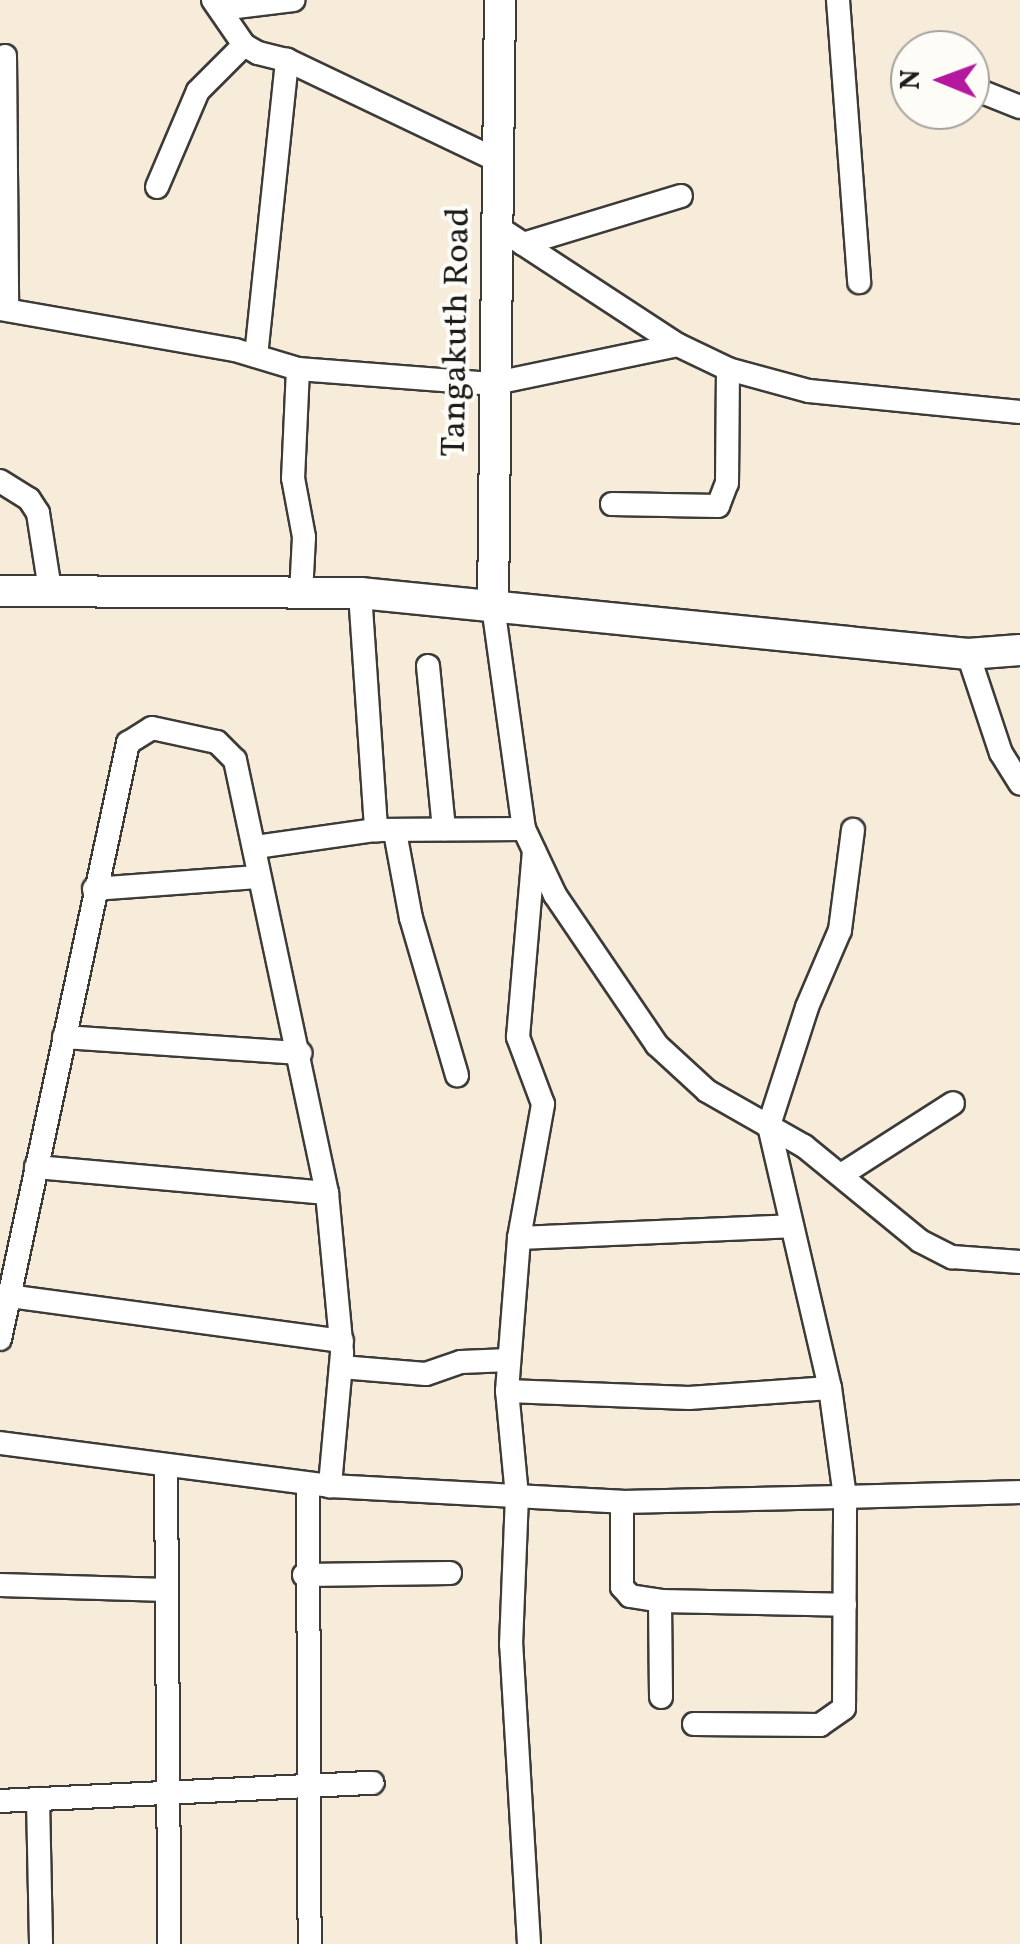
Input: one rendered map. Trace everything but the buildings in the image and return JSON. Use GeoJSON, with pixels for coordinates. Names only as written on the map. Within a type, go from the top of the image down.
{"type":"FeatureCollection","features":[{"type":"Feature","properties":{"kind":"street"},"geometry":{"type":"LineString","coordinates":[[216,4],[293,0]]}},
{"type":"Feature","properties":{"kind":"street","name":"Tangakuth Road"},"geometry":{"type":"LineString","coordinates":[[493,606],[491,384],[512,237],[494,159],[500,0]]}},
{"type":"Feature","properties":{"kind":"street"},"geometry":{"type":"LineString","coordinates":[[838,0],[859,282]]}},
{"type":"Feature","properties":{"kind":"street"},"geometry":{"type":"LineString","coordinates":[[216,4],[244,45],[286,60],[494,159]]}},
{"type":"Feature","properties":{"kind":"street"},"geometry":{"type":"LineString","coordinates":[[158,188],[198,91],[244,45]]}},
{"type":"Feature","properties":{"kind":"street"},"geometry":{"type":"LineString","coordinates":[[4,56],[3,309],[256,356],[298,369],[491,384],[678,345]]}},
{"type":"Feature","properties":{"kind":"street"},"geometry":{"type":"LineString","coordinates":[[256,356],[286,60]]}},
{"type":"Feature","properties":{"kind":"street"},"geometry":{"type":"LineString","coordinates":[[990,95],[1020,106]]}},
{"type":"Feature","properties":{"kind":"street"},"geometry":{"type":"LineString","coordinates":[[512,237],[681,196]]}},
{"type":"Feature","properties":{"kind":"street"},"geometry":{"type":"LineString","coordinates":[[512,237],[678,345],[728,368],[809,391],[1020,412]]}},
{"type":"Feature","properties":{"kind":"street"},"geometry":{"type":"LineString","coordinates":[[612,504],[718,506],[727,483],[728,368]]}},
{"type":"Feature","properties":{"kind":"street"},"geometry":{"type":"LineString","coordinates":[[298,369],[294,478],[304,538],[301,595]]}},
{"type":"Feature","properties":{"kind":"street"},"geometry":{"type":"LineString","coordinates":[[0,480],[29,499],[38,513],[50,590]]}},
{"type":"Feature","properties":{"kind":"street"},"geometry":{"type":"LineString","coordinates":[[0,591],[360,593],[968,654],[1020,650]]}},
{"type":"Feature","properties":{"kind":"street"},"geometry":{"type":"LineString","coordinates":[[360,593],[385,831],[457,1076]]}},
{"type":"Feature","properties":{"kind":"street"},"geometry":{"type":"LineString","coordinates":[[493,606],[529,840],[518,1037],[543,1104],[519,1238],[507,1391],[518,1496],[511,1646],[529,1944]]}},
{"type":"Feature","properties":{"kind":"street"},"geometry":{"type":"LineString","coordinates":[[968,654],[1001,753],[1020,784]]}},
{"type":"Feature","properties":{"kind":"street"},"geometry":{"type":"LineString","coordinates":[[428,666],[444,829]]}},
{"type":"Feature","properties":{"kind":"street"},"geometry":{"type":"LineString","coordinates":[[0,1339],[128,742],[138,731],[152,728],[228,748],[256,847],[257,877],[300,1053],[327,1193],[342,1340],[341,1367],[304,1575],[310,1944]]}},
{"type":"Feature","properties":{"kind":"street"},"geometry":{"type":"LineString","coordinates":[[256,847],[385,831],[444,829],[529,840]]}},
{"type":"Feature","properties":{"kind":"street"},"geometry":{"type":"LineString","coordinates":[[694,1724],[835,1720],[846,1686],[846,1497],[830,1388],[769,1125],[807,1007],[840,930],[853,830]]}},
{"type":"Feature","properties":{"kind":"street"},"geometry":{"type":"LineString","coordinates":[[529,840],[597,964],[658,1045],[707,1091],[769,1125],[841,1175],[920,1241],[952,1257],[1020,1262]]}},
{"type":"Feature","properties":{"kind":"street"},"geometry":{"type":"LineString","coordinates":[[94,889],[257,877]]}},
{"type":"Feature","properties":{"kind":"street"},"geometry":{"type":"LineString","coordinates":[[64,1037],[300,1053]]}},
{"type":"Feature","properties":{"kind":"street"},"geometry":{"type":"LineString","coordinates":[[841,1175],[954,1102]]}},
{"type":"Feature","properties":{"kind":"street"},"geometry":{"type":"LineString","coordinates":[[36,1167],[327,1193]]}},
{"type":"Feature","properties":{"kind":"street"},"geometry":{"type":"LineString","coordinates":[[519,1238],[790,1226]]}},
{"type":"Feature","properties":{"kind":"street"},"geometry":{"type":"LineString","coordinates":[[9,1296],[342,1340]]}},
{"type":"Feature","properties":{"kind":"street"},"geometry":{"type":"LineString","coordinates":[[341,1367],[426,1374],[461,1362],[509,1360]]}},
{"type":"Feature","properties":{"kind":"street"},"geometry":{"type":"LineString","coordinates":[[507,1391],[689,1398],[830,1388]]}},
{"type":"Feature","properties":{"kind":"street"},"geometry":{"type":"LineString","coordinates":[[0,1444],[319,1485],[622,1502],[1020,1492]]}},
{"type":"Feature","properties":{"kind":"street"},"geometry":{"type":"LineString","coordinates":[[166,1468],[169,1944]]}},
{"type":"Feature","properties":{"kind":"street"},"geometry":{"type":"LineString","coordinates":[[622,1502],[622,1587],[630,1596],[660,1601],[845,1605]]}},
{"type":"Feature","properties":{"kind":"street"},"geometry":{"type":"LineString","coordinates":[[304,1575],[450,1573]]}},
{"type":"Feature","properties":{"kind":"street"},"geometry":{"type":"LineString","coordinates":[[0,1586],[166,1590]]}},
{"type":"Feature","properties":{"kind":"street"},"geometry":{"type":"LineString","coordinates":[[660,1601],[661,1697]]}},
{"type":"Feature","properties":{"kind":"street"},"geometry":{"type":"LineString","coordinates":[[0,1800],[373,1783]]}},
{"type":"Feature","properties":{"kind":"street"},"geometry":{"type":"LineString","coordinates":[[38,1799],[41,1944]]}}]}
